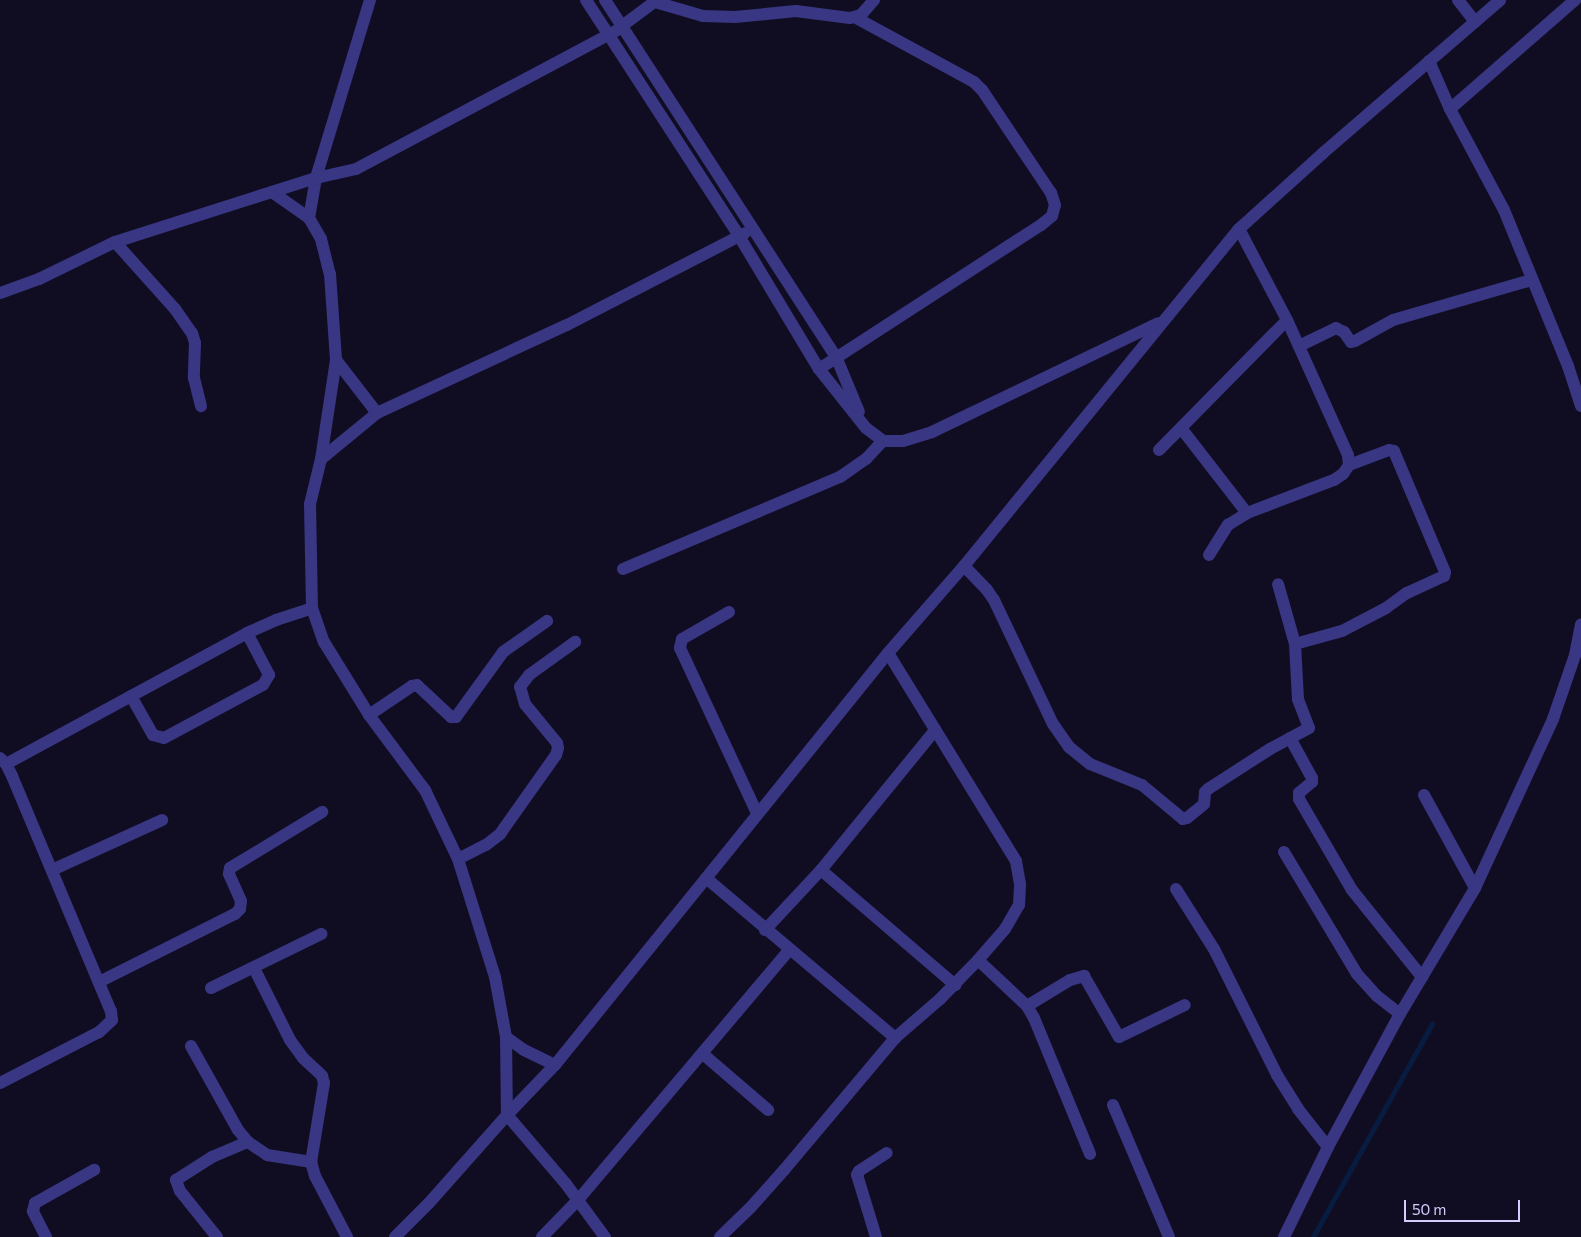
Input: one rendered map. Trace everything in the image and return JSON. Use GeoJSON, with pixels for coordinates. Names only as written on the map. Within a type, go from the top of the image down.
{"type":"FeatureCollection","features":[{"type":"Feature","properties":{"kind":"street"},"geometry":{"type":"LineString","coordinates":[[309,218],[316,178],[370,0]]}},
{"type":"Feature","properties":{"kind":"street"},"geometry":{"type":"LineString","coordinates":[[586,0],[739,236],[819,369],[866,428],[883,441],[903,441],[932,432],[1162,321]]}},
{"type":"Feature","properties":{"kind":"street"},"geometry":{"type":"LineString","coordinates":[[605,0],[837,359],[866,428]]}},
{"type":"Feature","properties":{"kind":"street"},"geometry":{"type":"LineString","coordinates":[[856,18],[861,16],[874,0]]}},
{"type":"Feature","properties":{"kind":"street"},"geometry":{"type":"LineString","coordinates":[[1458,0],[1475,22]]}},
{"type":"Feature","properties":{"kind":"street"},"geometry":{"type":"LineString","coordinates":[[395,1237],[429,1203],[507,1115],[555,1065],[888,653],[964,566],[1239,229],[1500,0]]}},
{"type":"Feature","properties":{"kind":"street"},"geometry":{"type":"LineString","coordinates":[[1450,109],[1575,0]]}},
{"type":"Feature","properties":{"kind":"street"},"geometry":{"type":"LineString","coordinates":[[0,293],[39,279],[115,242],[243,203],[316,178],[356,169],[608,35],[622,27],[656,1],[703,16],[735,17],[796,11],[856,18],[974,82],[982,90],[1040,177],[1055,204],[1052,216],[1041,225],[819,369]]}},
{"type":"Feature","properties":{"kind":"street"},"geometry":{"type":"LineString","coordinates":[[1429,61],[1450,109],[1504,210],[1568,366],[1581,406]]}},
{"type":"Feature","properties":{"kind":"street"},"geometry":{"type":"LineString","coordinates":[[272,192],[309,218],[321,239],[330,274],[336,360],[321,459],[310,504],[312,608],[324,642],[369,715],[425,790],[458,859],[495,977],[506,1037],[507,1115],[578,1200],[605,1237]]}},
{"type":"Feature","properties":{"kind":"street"},"geometry":{"type":"LineString","coordinates":[[1209,555],[1228,525],[1248,513],[1334,480],[1343,474],[1349,464],[1348,456],[1287,320],[1239,229]]}},
{"type":"Feature","properties":{"kind":"street"},"geometry":{"type":"LineString","coordinates":[[321,459],[376,413],[408,401],[567,324],[752,230]]}},
{"type":"Feature","properties":{"kind":"street"},"geometry":{"type":"LineString","coordinates":[[115,242],[175,309],[192,332],[195,343],[194,378],[201,406]]}},
{"type":"Feature","properties":{"kind":"street"},"geometry":{"type":"LineString","coordinates":[[1299,346],[1336,328],[1340,328],[1351,342],[1355,341],[1394,320],[1532,280]]}},
{"type":"Feature","properties":{"kind":"street"},"geometry":{"type":"LineString","coordinates":[[1159,450],[1287,320]]}},
{"type":"Feature","properties":{"kind":"street"},"geometry":{"type":"LineString","coordinates":[[336,360],[376,413]]}},
{"type":"Feature","properties":{"kind":"street"},"geometry":{"type":"LineString","coordinates":[[1181,428],[1248,513]]}},
{"type":"Feature","properties":{"kind":"street"},"geometry":{"type":"LineString","coordinates":[[623,569],[840,477],[866,459],[883,441]]}},
{"type":"Feature","properties":{"kind":"street"},"geometry":{"type":"LineString","coordinates":[[1295,644],[1346,628],[1386,608],[1407,593],[1444,576],[1445,572],[1394,452],[1389,450],[1349,464]]}},
{"type":"Feature","properties":{"kind":"street"},"geometry":{"type":"LineString","coordinates":[[964,566],[994,600],[1053,724],[1069,747],[1090,764],[1149,789],[1179,817],[1187,818],[1204,804],[1205,792],[1208,789],[1270,748],[1306,731],[1309,725],[1297,690],[1295,644],[1278,584]]}},
{"type":"Feature","properties":{"kind":"street"},"geometry":{"type":"LineString","coordinates":[[0,1083],[106,1026],[112,1020],[111,1011],[52,870],[3,761],[131,696],[247,633],[276,620],[312,608]]}},
{"type":"Feature","properties":{"kind":"street"},"geometry":{"type":"LineString","coordinates":[[729,612],[682,639],[680,648],[758,813]]}},
{"type":"Feature","properties":{"kind":"street"},"geometry":{"type":"LineString","coordinates":[[369,715],[412,686],[417,685],[451,717],[456,717],[503,652],[547,621]]}},
{"type":"Feature","properties":{"kind":"street"},"geometry":{"type":"LineString","coordinates":[[1284,1237],[1328,1147],[1400,1014],[1475,888],[1553,719],[1575,655],[1581,625]]}},
{"type":"Feature","properties":{"kind":"street"},"geometry":{"type":"LineString","coordinates":[[131,696],[154,735],[164,738],[263,685],[269,675],[247,633]]}},
{"type":"Feature","properties":{"kind":"street"},"geometry":{"type":"LineString","coordinates":[[458,859],[486,845],[500,834],[556,755],[557,743],[525,704],[520,687],[529,674],[574,642]]}},
{"type":"Feature","properties":{"kind":"street"},"geometry":{"type":"LineString","coordinates":[[720,1237],[784,1170],[895,1038],[955,985],[978,960],[1004,929],[1019,905],[1020,884],[1016,861],[888,653]]}},
{"type":"Feature","properties":{"kind":"street"},"geometry":{"type":"LineString","coordinates":[[765,930],[821,870],[935,730]]}},
{"type":"Feature","properties":{"kind":"street"},"geometry":{"type":"LineString","coordinates":[[1290,738],[1312,778],[1312,782],[1299,793],[1299,799],[1352,890],[1422,977]]}},
{"type":"Feature","properties":{"kind":"street"},"geometry":{"type":"LineString","coordinates":[[1424,795],[1475,888]]}},
{"type":"Feature","properties":{"kind":"street"},"geometry":{"type":"LineString","coordinates":[[99,982],[235,914],[240,909],[241,901],[229,874],[230,868],[322,812]]}},
{"type":"Feature","properties":{"kind":"street"},"geometry":{"type":"LineString","coordinates":[[52,870],[162,820]]}},
{"type":"Feature","properties":{"kind":"street"},"geometry":{"type":"LineString","coordinates":[[1284,852],[1357,974],[1377,996],[1400,1014]]}},
{"type":"Feature","properties":{"kind":"street"},"geometry":{"type":"LineString","coordinates":[[821,870],[955,985]]}},
{"type":"Feature","properties":{"kind":"street"},"geometry":{"type":"LineString","coordinates":[[706,878],[765,930],[895,1038]]}},
{"type":"Feature","properties":{"kind":"street"},"geometry":{"type":"LineString","coordinates":[[1176,889],[1214,949],[1277,1075],[1298,1109],[1328,1147]]}},
{"type":"Feature","properties":{"kind":"street"},"geometry":{"type":"LineString","coordinates":[[211,988],[321,934]]}},
{"type":"Feature","properties":{"kind":"street"},"geometry":{"type":"LineString","coordinates":[[542,1237],[578,1200],[789,950]]}},
{"type":"Feature","properties":{"kind":"street"},"geometry":{"type":"LineString","coordinates":[[978,960],[1027,1006],[1034,1018],[1090,1154]]}},
{"type":"Feature","properties":{"kind":"street"},"geometry":{"type":"LineString","coordinates":[[254,968],[290,1040],[303,1058],[322,1076],[324,1083],[311,1162],[315,1176],[347,1237]]}},
{"type":"Feature","properties":{"kind":"street"},"geometry":{"type":"LineString","coordinates":[[1027,1006],[1070,980],[1084,976],[1119,1037],[1185,1005]]}},
{"type":"Feature","properties":{"kind":"street"},"geometry":{"type":"LineString","coordinates":[[506,1037],[524,1050],[555,1065]]}},
{"type":"Feature","properties":{"kind":"street"},"geometry":{"type":"LineString","coordinates":[[191,1046],[238,1130],[248,1142],[267,1155],[311,1162]]}},
{"type":"Feature","properties":{"kind":"street"},"geometry":{"type":"LineString","coordinates":[[703,1054],[768,1110]]}},
{"type":"Feature","properties":{"kind":"street"},"geometry":{"type":"LineString","coordinates":[[1113,1105],[1169,1237]]}},
{"type":"Feature","properties":{"kind":"street"},"geometry":{"type":"LineString","coordinates":[[217,1237],[180,1190],[176,1180],[212,1157],[248,1142]]}},
{"type":"Feature","properties":{"kind":"street"},"geometry":{"type":"LineString","coordinates":[[876,1237],[857,1175],[859,1171],[887,1153]]}},
{"type":"Feature","properties":{"kind":"street"},"geometry":{"type":"LineString","coordinates":[[46,1237],[33,1211],[35,1203],[94,1170]]}},
{"type":"Feature","properties":{"kind":"waterway"},"geometry":{"type":"LineString","coordinates":[[1313,1237],[1432,1024]]}}]}
